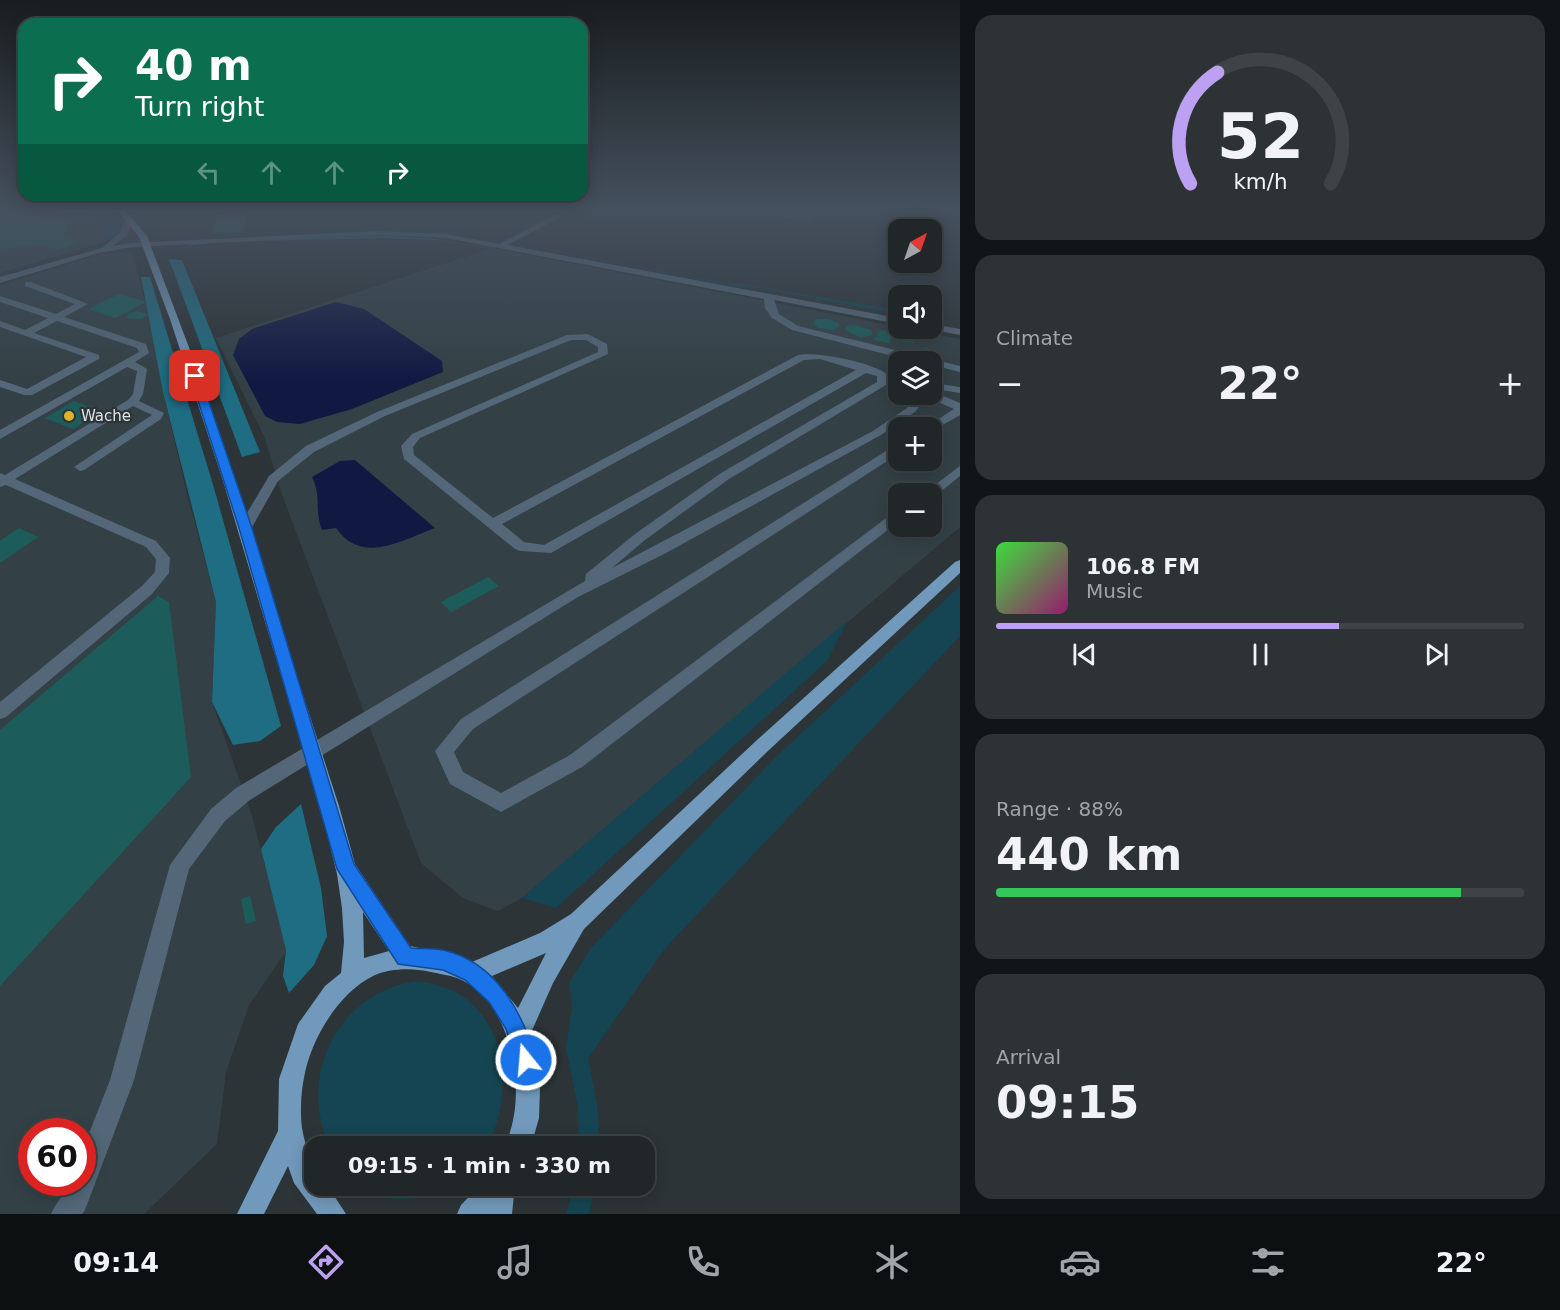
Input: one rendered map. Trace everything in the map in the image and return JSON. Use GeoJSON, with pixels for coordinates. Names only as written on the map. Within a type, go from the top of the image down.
{"type":"FeatureCollection","features":[{"type":"Feature","properties":{"kind":"main road"},"geometry":{"type":"LineString","coordinates":[[155,268],[180,333],[245,528],[346,869],[355,951],[352,976]]}},
{"type":"Feature","properties":{"kind":"main road"},"geometry":{"type":"LineString","coordinates":[[472,973],[548,941],[578,921],[763,745],[960,565]]}},
{"type":"Feature","properties":{"kind":"main road"},"geometry":{"type":"LineString","coordinates":[[346,869],[405,957]]}},
{"type":"Feature","properties":{"kind":"main road"},"geometry":{"type":"LineString","coordinates":[[518,1035],[546,975],[578,921]]}},
{"type":"Feature","properties":{"kind":"main road"},"geometry":{"type":"LineString","coordinates":[[333,1214],[318,1201],[300,1170],[289,1136],[288,1088],[300,1042],[322,1005],[352,976],[381,962],[405,957],[443,960],[472,973],[496,995],[518,1035],[526,1060],[528,1101],[520,1136]]}},
{"type":"Feature","properties":{"kind":"main road"},"geometry":{"type":"LineString","coordinates":[[250,1214],[289,1136]]}},
{"type":"Feature","properties":{"kind":"main road"},"geometry":{"type":"LineString","coordinates":[[470,1214],[489,1196]]}},
{"type":"Feature","properties":{"kind":"main road"},"geometry":{"type":"LineString","coordinates":[[498,1214],[499,1196]]}},
{"type":"Feature","properties":{"kind":"street"},"geometry":{"type":"LineString","coordinates":[[0,280],[42,268]]}},
{"type":"Feature","properties":{"kind":"street"},"geometry":{"type":"LineString","coordinates":[[617,268],[888,319]]}},
{"type":"Feature","properties":{"kind":"street"},"geometry":{"type":"LineString","coordinates":[[26,333],[83,304],[28,284]]}},
{"type":"Feature","properties":{"kind":"street"},"geometry":{"type":"LineString","coordinates":[[769,296],[770,310],[776,317],[795,328],[888,351]]}},
{"type":"Feature","properties":{"kind":"street"},"geometry":{"type":"LineString","coordinates":[[0,299],[142,346],[144,352],[0,435]]}},
{"type":"Feature","properties":{"kind":"street"},"geometry":{"type":"LineString","coordinates":[[0,383],[27,393],[95,357],[2,326]]}},
{"type":"Feature","properties":{"kind":"street"},"geometry":{"type":"LineString","coordinates":[[942,329],[960,333]]}},
{"type":"Feature","properties":{"kind":"street"},"geometry":{"type":"LineString","coordinates":[[245,528],[273,479],[310,449],[327,439],[381,414],[570,337],[588,337],[603,346],[603,354],[417,436],[407,446],[408,456],[519,546],[546,550],[867,368]]}},
{"type":"Feature","properties":{"kind":"street"},"geometry":{"type":"LineString","coordinates":[[492,524],[802,357],[821,356],[882,374],[882,383],[725,476],[640,537],[573,593]]}},
{"type":"Feature","properties":{"kind":"street"},"geometry":{"type":"LineString","coordinates":[[2,480],[135,398],[142,369],[127,363]]}},
{"type":"Feature","properties":{"kind":"street"},"geometry":{"type":"LineString","coordinates":[[942,365],[960,369]]}},
{"type":"Feature","properties":{"kind":"street"},"geometry":{"type":"LineString","coordinates":[[942,387],[960,390]]}},
{"type":"Feature","properties":{"kind":"street"},"geometry":{"type":"LineString","coordinates":[[80,467],[157,417],[158,413],[135,398]]}},
{"type":"Feature","properties":{"kind":"street"},"geometry":{"type":"LineString","coordinates":[[942,401],[960,409]]}},
{"type":"Feature","properties":{"kind":"street"},"geometry":{"type":"LineString","coordinates":[[64,1214],[76,1201],[122,1080],[180,865],[218,815],[243,794],[573,593],[661,550],[877,433],[916,405]]}},
{"type":"Feature","properties":{"kind":"street"},"geometry":{"type":"LineString","coordinates":[[942,421],[960,409]]}},
{"type":"Feature","properties":{"kind":"street"},"geometry":{"type":"LineString","coordinates":[[0,420],[15,427]]}},
{"type":"Feature","properties":{"kind":"street"},"geometry":{"type":"LineString","coordinates":[[888,455],[467,724],[444,751],[456,778],[501,803],[576,761],[888,524]]}},
{"type":"Feature","properties":{"kind":"street"},"geometry":{"type":"LineString","coordinates":[[942,484],[960,470]]}},
{"type":"Feature","properties":{"kind":"street"},"geometry":{"type":"LineString","coordinates":[[0,712],[147,590],[162,573],[163,558],[151,544],[2,480]]}},
{"type":"Feature","properties":{"kind":"shaded area"},"geometry":{"type":"Polygon","coordinates":[[[0,268],[18,268],[0,273],[0,268]]]}},
{"type":"Feature","properties":{"kind":"shaded area"},"geometry":{"type":"Polygon","coordinates":[[[57,268],[136,268],[155,339],[163,392],[187,494],[216,602],[212,702],[252,816],[287,950],[249,1005],[226,1072],[217,1144],[144,1214],[0,1214],[0,285],[57,268]]]}},
{"type":"Feature","properties":{"kind":"shaded area"},"geometry":{"type":"Polygon","coordinates":[[[172,268],[185,268],[260,452],[242,457],[172,268]]]}},
{"type":"Feature","properties":{"kind":"shaded area"},"geometry":{"type":"Polygon","coordinates":[[[433,268],[594,268],[888,325],[888,339],[942,339],[942,335],[960,339],[960,527],[522,898],[498,911],[463,898],[421,863],[283,497],[264,436],[216,338],[433,268]]]}},
{"type":"Feature","properties":{"kind":"shaded area"},"geometry":{"type":"Polygon","coordinates":[[[636,268],[888,308],[888,312],[748,286],[736,287],[636,268]]]}},
{"type":"Feature","properties":{"kind":"shaded area"},"geometry":{"type":"Polygon","coordinates":[[[141,277],[150,277],[214,488],[281,726],[260,741],[233,745],[212,702],[216,602],[163,392],[141,277]]]}},
{"type":"Feature","properties":{"kind":"shaded area"},"geometry":{"type":"Polygon","coordinates":[[[336,302],[364,309],[442,361],[443,372],[352,409],[300,424],[277,422],[265,416],[233,355],[239,339],[252,329],[336,302]]]}},
{"type":"Feature","properties":{"kind":"shaded area"},"geometry":{"type":"Polygon","coordinates":[[[355,460],[435,528],[382,547],[370,548],[346,539],[336,528],[322,530],[318,516],[317,491],[312,477],[340,461],[355,460]]]}},
{"type":"Feature","properties":{"kind":"shaded area"},"geometry":{"type":"Polygon","coordinates":[[[960,586],[960,636],[666,947],[588,1058],[597,1105],[599,1136],[579,1136],[578,1107],[566,1048],[572,1007],[569,983],[591,948],[777,756],[960,586]]]}},
{"type":"Feature","properties":{"kind":"shaded area"},"geometry":{"type":"Polygon","coordinates":[[[848,620],[827,661],[556,908],[522,898],[848,620]]]}},
{"type":"Feature","properties":{"kind":"shaded area"},"geometry":{"type":"Polygon","coordinates":[[[301,804],[321,888],[327,936],[314,965],[289,993],[283,976],[286,950],[261,849],[276,827],[301,804]]]}},
{"type":"Feature","properties":{"kind":"shaded area"},"geometry":{"type":"Polygon","coordinates":[[[415,981],[444,988],[468,1000],[485,1019],[496,1041],[502,1066],[502,1092],[498,1119],[492,1136],[326,1136],[321,1119],[318,1092],[322,1066],[331,1042],[345,1020],[364,1002],[388,989],[415,981]]]}},
{"type":"Feature","properties":{"kind":"shaded area"},"geometry":{"type":"Polygon","coordinates":[[[380,1196],[427,1196],[406,1199],[380,1196]]]}},
{"type":"Feature","properties":{"kind":"shaded area"},"geometry":{"type":"Polygon","coordinates":[[[572,1196],[593,1196],[589,1214],[566,1214],[572,1196]]]}},
{"type":"Feature","properties":{"kind":"building"},"geometry":{"type":"Polygon","coordinates":[[[119,294],[146,302],[115,318],[88,309],[119,294]]]}},
{"type":"Feature","properties":{"kind":"building"},"geometry":{"type":"Polygon","coordinates":[[[137,311],[148,314],[141,319],[126,318],[129,313],[137,311]]]}},
{"type":"Feature","properties":{"kind":"building"},"geometry":{"type":"Polygon","coordinates":[[[815,319],[829,319],[838,323],[839,327],[833,330],[818,328],[813,323],[815,319]]]}},
{"type":"Feature","properties":{"kind":"building"},"geometry":{"type":"Polygon","coordinates":[[[856,325],[871,330],[873,335],[861,338],[845,330],[847,326],[856,325]]]}},
{"type":"Feature","properties":{"kind":"building"},"geometry":{"type":"Polygon","coordinates":[[[880,330],[888,332],[888,339],[891,339],[889,343],[874,340],[880,330]]]}},
{"type":"Feature","properties":{"kind":"building"},"geometry":{"type":"Polygon","coordinates":[[[898,339],[911,339],[914,343],[898,341],[898,339]]]}},
{"type":"Feature","properties":{"kind":"building"},"geometry":{"type":"Polygon","coordinates":[[[924,348],[934,351],[922,351],[924,348]]]}},
{"type":"Feature","properties":{"kind":"building"},"geometry":{"type":"Polygon","coordinates":[[[74,401],[101,411],[73,429],[45,418],[74,401]]]}},
{"type":"Feature","properties":{"kind":"building"},"geometry":{"type":"Polygon","coordinates":[[[19,528],[38,537],[0,563],[0,541],[19,528]]]}},
{"type":"Feature","properties":{"kind":"building"},"geometry":{"type":"Polygon","coordinates":[[[488,577],[499,586],[451,612],[441,602],[488,577]]]}},
{"type":"Feature","properties":{"kind":"building"},"geometry":{"type":"Polygon","coordinates":[[[158,596],[169,602],[191,777],[0,986],[0,730],[158,596]]]}},
{"type":"Feature","properties":{"kind":"building"},"geometry":{"type":"Polygon","coordinates":[[[250,896],[256,921],[246,924],[241,899],[250,896]]]}},
{"type":"Feature","properties":{"kind":"place","name":"Wache"},"geometry":{"type":"Point","coordinates":[69,416]}},
{"type":"Feature","properties":{"kind":"route"},"geometry":{"type":"LineString","coordinates":[[195,376],[245,528],[346,869],[405,957],[443,960],[472,973],[496,995],[515,1025],[526,1060]]}}]}
